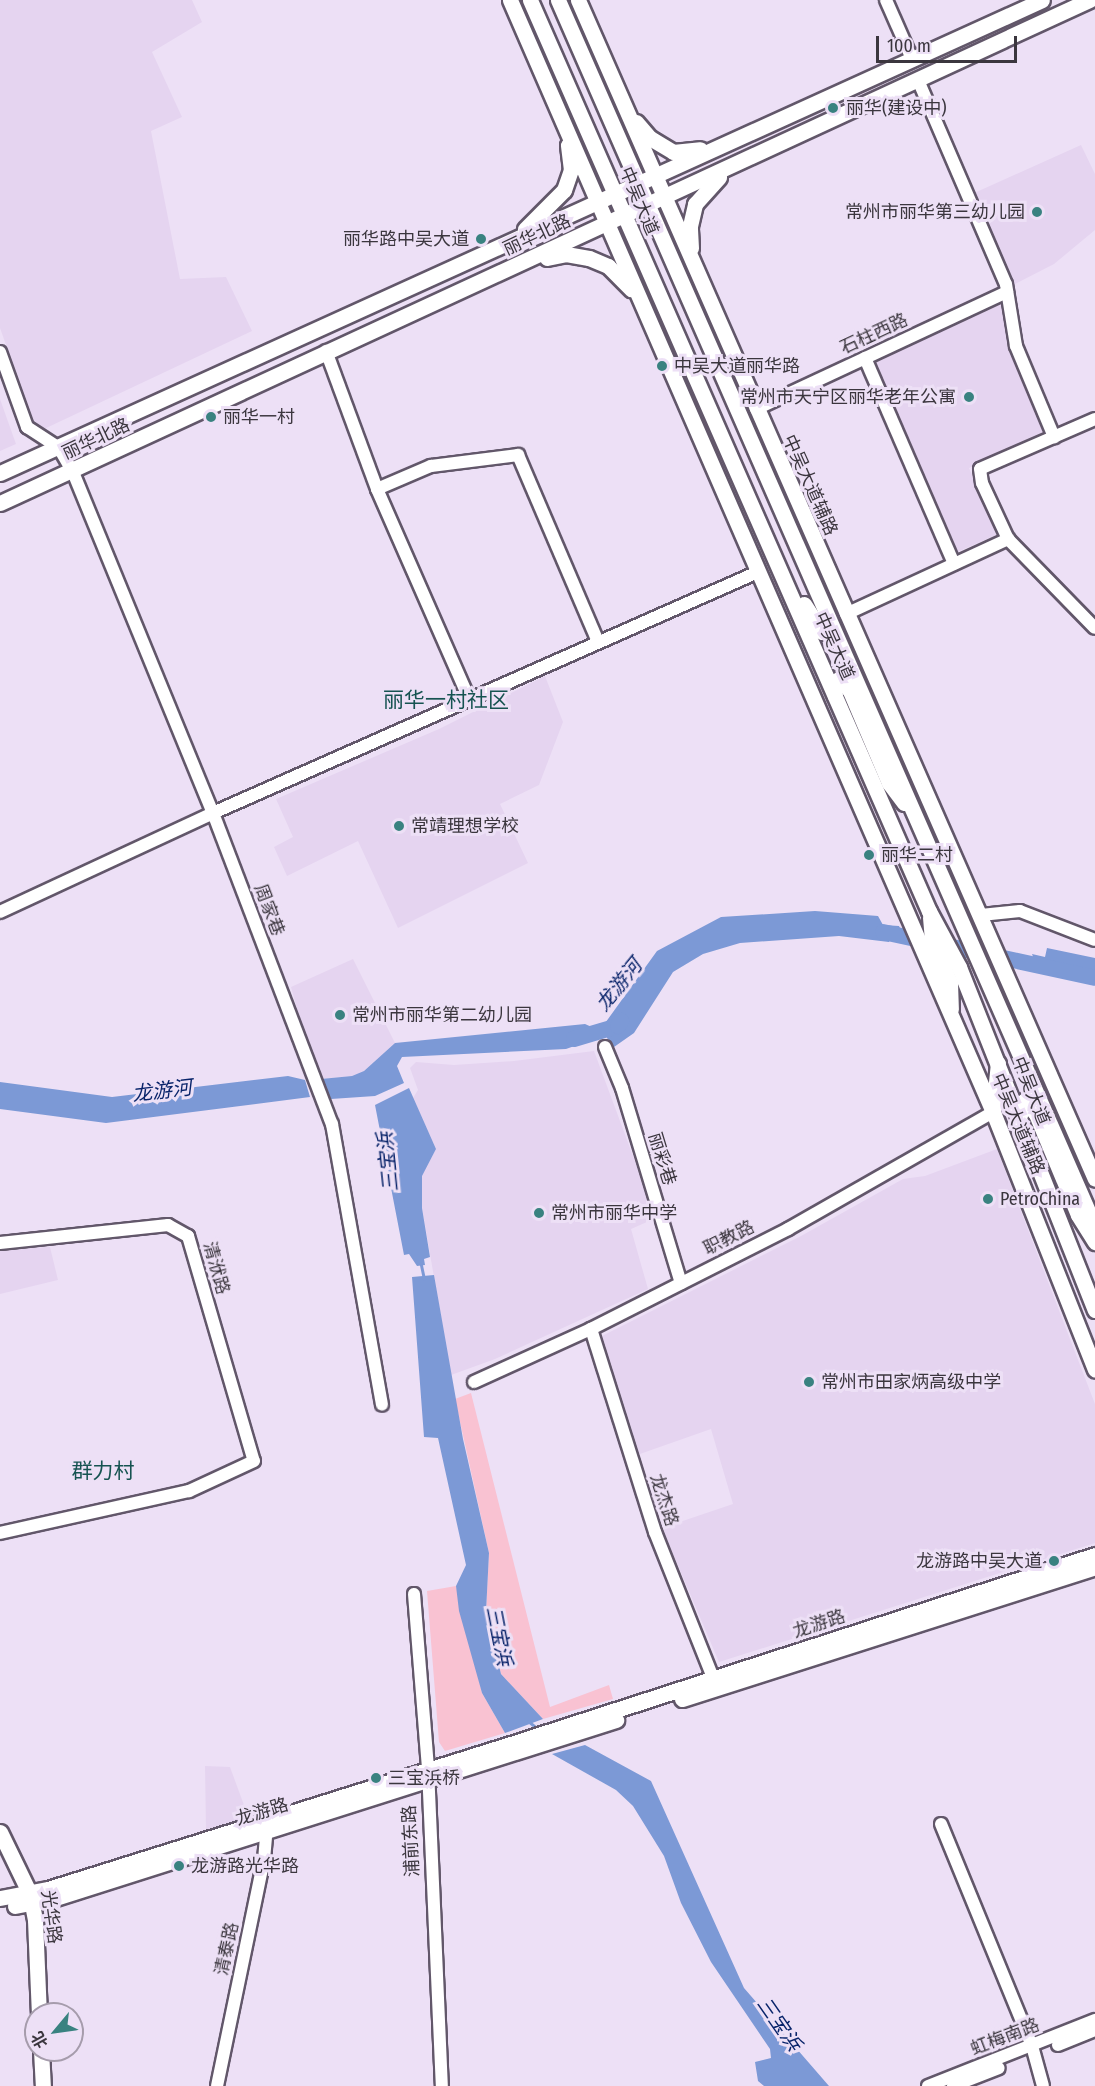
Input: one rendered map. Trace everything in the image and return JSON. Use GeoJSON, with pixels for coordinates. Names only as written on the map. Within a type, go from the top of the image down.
{"type":"FeatureCollection","features":[{"type":"Feature","properties":{"kind":"main road"},"geometry":{"type":"LineString","coordinates":[[510,0],[550,45]]}},
{"type":"Feature","properties":{"kind":"main road"},"geometry":{"type":"LineString","coordinates":[[510,0],[821,718],[846,746],[869,798],[891,824]]}},
{"type":"Feature","properties":{"kind":"main road","name":"中吴大道"},"geometry":{"type":"LineString","coordinates":[[530,0],[929,910],[939,940],[959,967],[1020,1115],[1095,1310]]}},
{"type":"Feature","properties":{"kind":"main road","name":"中吴大道"},"geometry":{"type":"LineString","coordinates":[[558,0],[1095,1227]]}},
{"type":"Feature","properties":{"kind":"main road","name":"中吴大道辅路"},"geometry":{"type":"LineString","coordinates":[[578,0],[797,504],[1017,997]]}},
{"type":"Feature","properties":{"kind":"main road","name":"丽华北路"},"geometry":{"type":"LineString","coordinates":[[0,473],[1042,0]]}},
{"type":"Feature","properties":{"kind":"main road","name":"丽华北路"},"geometry":{"type":"LineString","coordinates":[[0,503],[73,472],[326,351],[648,206],[1089,0]]}},
{"type":"Feature","properties":{"kind":"main road"},"geometry":{"type":"LineString","coordinates":[[568,22],[587,45],[604,88],[650,138],[673,152],[712,148]]}},
{"type":"Feature","properties":{"kind":"main road"},"geometry":{"type":"LineString","coordinates":[[583,118],[602,143],[610,139],[606,109]]}},
{"type":"Feature","properties":{"kind":"main road"},"geometry":{"type":"LineString","coordinates":[[509,242],[541,215],[564,190],[572,170],[566,127]]}},
{"type":"Feature","properties":{"kind":"main road"},"geometry":{"type":"LineString","coordinates":[[691,257],[690,226],[695,204],[727,169]]}},
{"type":"Feature","properties":{"kind":"main road"},"geometry":{"type":"LineString","coordinates":[[524,263],[566,254],[589,258],[608,266],[638,295],[681,346]]}},
{"type":"Feature","properties":{"kind":"main road"},"geometry":{"type":"LineString","coordinates":[[656,290],[652,260],[659,256],[682,284]]}},
{"type":"Feature","properties":{"kind":"main road"},"geometry":{"type":"LineString","coordinates":[[716,361],[754,405]]}},
{"type":"Feature","properties":{"kind":"main road"},"geometry":{"type":"LineString","coordinates":[[731,461],[743,539]]}},
{"type":"Feature","properties":{"kind":"main road"},"geometry":{"type":"LineString","coordinates":[[742,485],[773,532],[812,620],[822,632],[827,630],[826,613]]}},
{"type":"Feature","properties":{"kind":"main road"},"geometry":{"type":"LineString","coordinates":[[797,504],[800,533],[813,564],[815,589]]}},
{"type":"Feature","properties":{"kind":"main road"},"geometry":{"type":"LineString","coordinates":[[836,698],[833,682],[839,679],[850,691],[889,783],[921,825]]}},
{"type":"Feature","properties":{"kind":"main road","name":"中吴大道辅路"},"geometry":{"type":"LineString","coordinates":[[821,718],[993,1112],[1095,1369]]}},
{"type":"Feature","properties":{"kind":"main road"},"geometry":{"type":"LineString","coordinates":[[874,721],[898,754],[913,792],[939,821]]}},
{"type":"Feature","properties":{"kind":"main road"},"geometry":{"type":"LineString","coordinates":[[939,940],[943,964],[950,983],[952,1020]]}},
{"type":"Feature","properties":{"kind":"main road"},"geometry":{"type":"LineString","coordinates":[[959,967],[1010,1056],[1014,1054],[1014,1041]]}},
{"type":"Feature","properties":{"kind":"main road"},"geometry":{"type":"LineString","coordinates":[[1017,997],[1028,1073]]}},
{"type":"Feature","properties":{"kind":"main road"},"geometry":{"type":"LineString","coordinates":[[1017,997],[1095,1179]]}},
{"type":"Feature","properties":{"kind":"main road"},"geometry":{"type":"LineString","coordinates":[[993,1112],[998,1060]]}},
{"type":"Feature","properties":{"kind":"main road"},"geometry":{"type":"LineString","coordinates":[[1020,1115],[1024,1101],[1036,1114],[1078,1215],[1095,1242]]}},
{"type":"Feature","properties":{"kind":"main road"},"geometry":{"type":"LineString","coordinates":[[1082,1275],[1095,1295]]}},
{"type":"Feature","properties":{"kind":"main road","name":"龙游路"},"geometry":{"type":"LineString","coordinates":[[0,1907],[529,1744],[713,1678],[1095,1555]]}},
{"type":"Feature","properties":{"kind":"main road","name":"龙游路"},"geometry":{"type":"LineString","coordinates":[[561,1733],[1095,1567]]}},
{"type":"Feature","properties":{"kind":"main road","name":"光华路"},"geometry":{"type":"LineString","coordinates":[[0,1832],[31,1899],[38,2002]]}},
{"type":"Feature","properties":{"kind":"main road","name":"龙游路"},"geometry":{"type":"LineString","coordinates":[[0,1898],[31,1899]]}},
{"type":"Feature","properties":{"kind":"main road"},"geometry":{"type":"LineString","coordinates":[[42,2062],[43,2086]]}},
{"type":"Feature","properties":{"kind":"street"},"geometry":{"type":"LineString","coordinates":[[886,0],[912,59]]}},
{"type":"Feature","properties":{"kind":"street"},"geometry":{"type":"LineString","coordinates":[[918,80],[1007,292],[1016,346],[1054,437]]}},
{"type":"Feature","properties":{"kind":"street","name":"石柱西路"},"geometry":{"type":"LineString","coordinates":[[754,405],[865,358],[1007,292]]}},
{"type":"Feature","properties":{"kind":"street"},"geometry":{"type":"LineString","coordinates":[[326,351],[378,489],[469,699]]}},
{"type":"Feature","properties":{"kind":"street"},"geometry":{"type":"LineString","coordinates":[[0,352],[27,427],[59,448]]}},
{"type":"Feature","properties":{"kind":"street"},"geometry":{"type":"LineString","coordinates":[[865,358],[954,564]]}},
{"type":"Feature","properties":{"kind":"street"},"geometry":{"type":"LineString","coordinates":[[1095,419],[980,469],[982,483],[1008,539],[1095,628]]}},
{"type":"Feature","properties":{"kind":"street","name":"周家巷"},"geometry":{"type":"LineString","coordinates":[[59,448],[73,472],[213,813],[307,1067],[322,1106],[332,1124],[382,1404]]}},
{"type":"Feature","properties":{"kind":"street"},"geometry":{"type":"LineString","coordinates":[[378,489],[431,466],[518,455],[598,642]]}},
{"type":"Feature","properties":{"kind":"street"},"geometry":{"type":"LineString","coordinates":[[846,614],[1008,539]]}},
{"type":"Feature","properties":{"kind":"street"},"geometry":{"type":"LineString","coordinates":[[0,912],[213,813],[758,573]]}},
{"type":"Feature","properties":{"kind":"street"},"geometry":{"type":"LineString","coordinates":[[981,915],[1020,911],[1095,939]]}},
{"type":"Feature","properties":{"kind":"street","name":"丽彩巷"},"geometry":{"type":"LineString","coordinates":[[605,1047],[622,1088],[681,1283]]}},
{"type":"Feature","properties":{"kind":"street","name":"职教路"},"geometry":{"type":"LineString","coordinates":[[474,1382],[591,1329],[788,1229],[993,1112]]}},
{"type":"Feature","properties":{"kind":"street","name":"清洑路"},"geometry":{"type":"LineString","coordinates":[[0,1243],[168,1224],[188,1236],[254,1461],[189,1491],[0,1533]]}},
{"type":"Feature","properties":{"kind":"street","name":"龙杰路"},"geometry":{"type":"LineString","coordinates":[[591,1329],[655,1532],[713,1678]]}},
{"type":"Feature","properties":{"kind":"street","name":"浦前东路"},"geometry":{"type":"LineString","coordinates":[[414,1594],[427,1776],[442,2086]]}},
{"type":"Feature","properties":{"kind":"street"},"geometry":{"type":"LineString","coordinates":[[941,1824],[1033,2050],[1043,2086]]}},
{"type":"Feature","properties":{"kind":"street","name":"清泰路"},"geometry":{"type":"LineString","coordinates":[[217,2086],[268,1825]]}},
{"type":"Feature","properties":{"kind":"street","name":"虹梅南路"},"geometry":{"type":"LineString","coordinates":[[953,2086],[1095,2020]]}},
{"type":"Feature","properties":{"kind":"street","name":"虹梅南路"},"geometry":{"type":"LineString","coordinates":[[928,2086],[1095,2030]]}},
{"type":"Feature","properties":{"kind":"shaded area"},"geometry":{"type":"Polygon","coordinates":[[[0,0],[192,0],[202,22],[152,52],[182,117],[151,131],[180,279],[226,277],[252,331],[44,429],[33,421],[0,328],[0,0]]]}},
{"type":"Feature","properties":{"kind":"shaded area","name":"常州市丽华第三幼儿园"},"geometry":{"type":"Polygon","coordinates":[[[1081,145],[1095,174],[1095,230],[1054,264],[1011,286],[972,194],[1081,145]]]}},
{"type":"Feature","properties":{"kind":"shaded area","name":"常州市天宁区丽华老年公寓"},"geometry":{"type":"Polygon","coordinates":[[[998,303],[1005,304],[1011,350],[1046,434],[969,468],[998,534],[955,553],[872,361],[998,303]]]}},
{"type":"Feature","properties":{"kind":"shaded area"},"geometry":{"type":"Polygon","coordinates":[[[0,399],[16,444],[0,451],[0,399]]]}},
{"type":"Feature","properties":{"kind":"shaded area","name":"常靖理想学校"},"geometry":{"type":"Polygon","coordinates":[[[545,676],[563,722],[539,785],[500,804],[528,863],[398,928],[358,841],[287,876],[274,847],[293,837],[276,799],[439,729],[545,676]]]}},
{"type":"Feature","properties":{"kind":"shaded area","name":"常州市丽华第二幼儿园"},"geometry":{"type":"Polygon","coordinates":[[[353,959],[395,1043],[364,1071],[352,1076],[321,1079],[310,1056],[291,987],[353,959]]]}},
{"type":"Feature","properties":{"kind":"shaded area","name":"常州市丽华中学"},"geometry":{"type":"Polygon","coordinates":[[[594,1051],[656,1218],[631,1229],[648,1289],[495,1359],[451,1375],[422,1208],[422,1175],[436,1149],[413,1098],[418,1090],[410,1068],[416,1062],[454,1065],[514,1061],[594,1051]]]}},
{"type":"Feature","properties":{"kind":"shaded area","name":"常州市田家炳高级中学"},"geometry":{"type":"Polygon","coordinates":[[[997,1149],[1095,1404],[1095,1543],[719,1662],[662,1528],[733,1504],[711,1429],[637,1455],[602,1336],[801,1236],[903,1179],[925,1176],[997,1149]]]}},
{"type":"Feature","properties":{"kind":"shaded area"},"geometry":{"type":"Polygon","coordinates":[[[50,1247],[58,1280],[0,1294],[0,1249],[50,1247]]]}},
{"type":"Feature","properties":{"kind":"shaded area"},"geometry":{"type":"Polygon","coordinates":[[[471,1393],[550,1707],[609,1685],[613,1699],[543,1719],[501,1674],[486,1612],[489,1553],[455,1399],[471,1393]]]}},
{"type":"Feature","properties":{"kind":"shaded area"},"geometry":{"type":"Polygon","coordinates":[[[456,1586],[482,1693],[505,1733],[445,1751],[439,1742],[427,1591],[456,1586]]]}},
{"type":"Feature","properties":{"kind":"shaded area"},"geometry":{"type":"Polygon","coordinates":[[[205,1766],[230,1767],[248,1816],[206,1831],[205,1766]]]}},
{"type":"Feature","properties":{"kind":"water"},"geometry":{"type":"Polygon","coordinates":[[[815,911],[878,916],[883,925],[899,926],[906,940],[891,937],[889,942],[839,936],[740,943],[703,954],[673,972],[634,1033],[614,1047],[607,1038],[603,1026],[657,951],[721,917],[815,911]]]}},
{"type":"Feature","properties":{"kind":"water"},"geometry":{"type":"Polygon","coordinates":[[[1047,948],[1095,958],[1095,978],[1074,970],[1056,973],[1037,967],[1032,954],[1045,957],[1047,948]]]}},
{"type":"Feature","properties":{"kind":"water"},"geometry":{"type":"Polygon","coordinates":[[[585,1024],[594,1028],[597,1038],[566,1049],[402,1057],[397,1066],[404,1083],[375,1096],[331,1099],[321,1079],[352,1076],[364,1071],[395,1043],[585,1024]]]}},
{"type":"Feature","properties":{"kind":"water"},"geometry":{"type":"Polygon","coordinates":[[[288,1076],[305,1080],[310,1097],[106,1123],[0,1109],[0,1082],[112,1097],[288,1076]]]}},
{"type":"Feature","properties":{"kind":"water"},"geometry":{"type":"Polygon","coordinates":[[[409,1088],[436,1149],[422,1176],[422,1208],[430,1257],[424,1259],[425,1265],[417,1266],[409,1254],[404,1255],[375,1105],[409,1088]]]}},
{"type":"Feature","properties":{"kind":"water"},"geometry":{"type":"Polygon","coordinates":[[[434,1275],[463,1439],[489,1553],[486,1612],[501,1674],[543,1719],[505,1733],[482,1693],[459,1611],[456,1586],[466,1565],[438,1438],[424,1437],[412,1277],[434,1275]]]}},
{"type":"Feature","properties":{"kind":"water"},"geometry":{"type":"Polygon","coordinates":[[[585,1745],[651,1781],[744,1988],[829,2086],[764,2086],[758,2081],[755,2062],[771,2058],[770,2049],[711,1962],[681,1903],[664,1856],[633,1806],[616,1790],[552,1754],[585,1745]]]}},
{"type":"Feature","properties":{"kind":"waterway","name":"龙游河"},"geometry":{"type":"LineString","coordinates":[[883,932],[1095,978]]}},
{"type":"Feature","properties":{"kind":"waterway","name":"龙游河"},"geometry":{"type":"LineString","coordinates":[[574,1039],[618,1026],[621,1021]]}},
{"type":"Feature","properties":{"kind":"waterway","name":"三宝浜"},"geometry":{"type":"LineString","coordinates":[[421,1265],[424,1279]]}},
{"type":"Feature","properties":{"kind":"waterway","name":"三宝浜"},"geometry":{"type":"LineString","coordinates":[[528,1721],[539,1730]]}},
{"type":"Feature","properties":{"kind":"place","name":"丽华(建设中)"},"geometry":{"type":"Point","coordinates":[833,108]}},
{"type":"Feature","properties":{"kind":"place","name":"常州市丽华第三幼儿园"},"geometry":{"type":"Point","coordinates":[1037,212]}},
{"type":"Feature","properties":{"kind":"place","name":"丽华路中吴大道"},"geometry":{"type":"Point","coordinates":[481,239]}},
{"type":"Feature","properties":{"kind":"place","name":"中吴大道丽华路"},"geometry":{"type":"Point","coordinates":[662,366]}},
{"type":"Feature","properties":{"kind":"place","name":"常州市天宁区丽华老年公寓"},"geometry":{"type":"Point","coordinates":[969,397]}},
{"type":"Feature","properties":{"kind":"place","name":"丽华一村"},"geometry":{"type":"Point","coordinates":[211,417]}},
{"type":"Feature","properties":{"kind":"place","name":"常靖理想学校"},"geometry":{"type":"Point","coordinates":[399,826]}},
{"type":"Feature","properties":{"kind":"place","name":"丽华二村"},"geometry":{"type":"Point","coordinates":[869,855]}},
{"type":"Feature","properties":{"kind":"place","name":"常州市丽华第二幼儿园"},"geometry":{"type":"Point","coordinates":[340,1015]}},
{"type":"Feature","properties":{"kind":"place","name":"PetroChina"},"geometry":{"type":"Point","coordinates":[988,1199]}},
{"type":"Feature","properties":{"kind":"place","name":"常州市丽华中学"},"geometry":{"type":"Point","coordinates":[539,1213]}},
{"type":"Feature","properties":{"kind":"place","name":"常州市田家炳高级中学"},"geometry":{"type":"Point","coordinates":[809,1382]}},
{"type":"Feature","properties":{"kind":"place","name":"龙游路中吴大道"},"geometry":{"type":"Point","coordinates":[1054,1561]}},
{"type":"Feature","properties":{"kind":"place","name":"三宝浜桥"},"geometry":{"type":"Point","coordinates":[376,1778]}},
{"type":"Feature","properties":{"kind":"place","name":"龙游路光华路"},"geometry":{"type":"Point","coordinates":[179,1866]}},
{"type":"Feature","properties":{"kind":"district","name":"丽华一村社区"},"geometry":{"type":"Point","coordinates":[446,700]}},
{"type":"Feature","properties":{"kind":"district","name":"群力村"},"geometry":{"type":"Point","coordinates":[103,1471]}}]}
